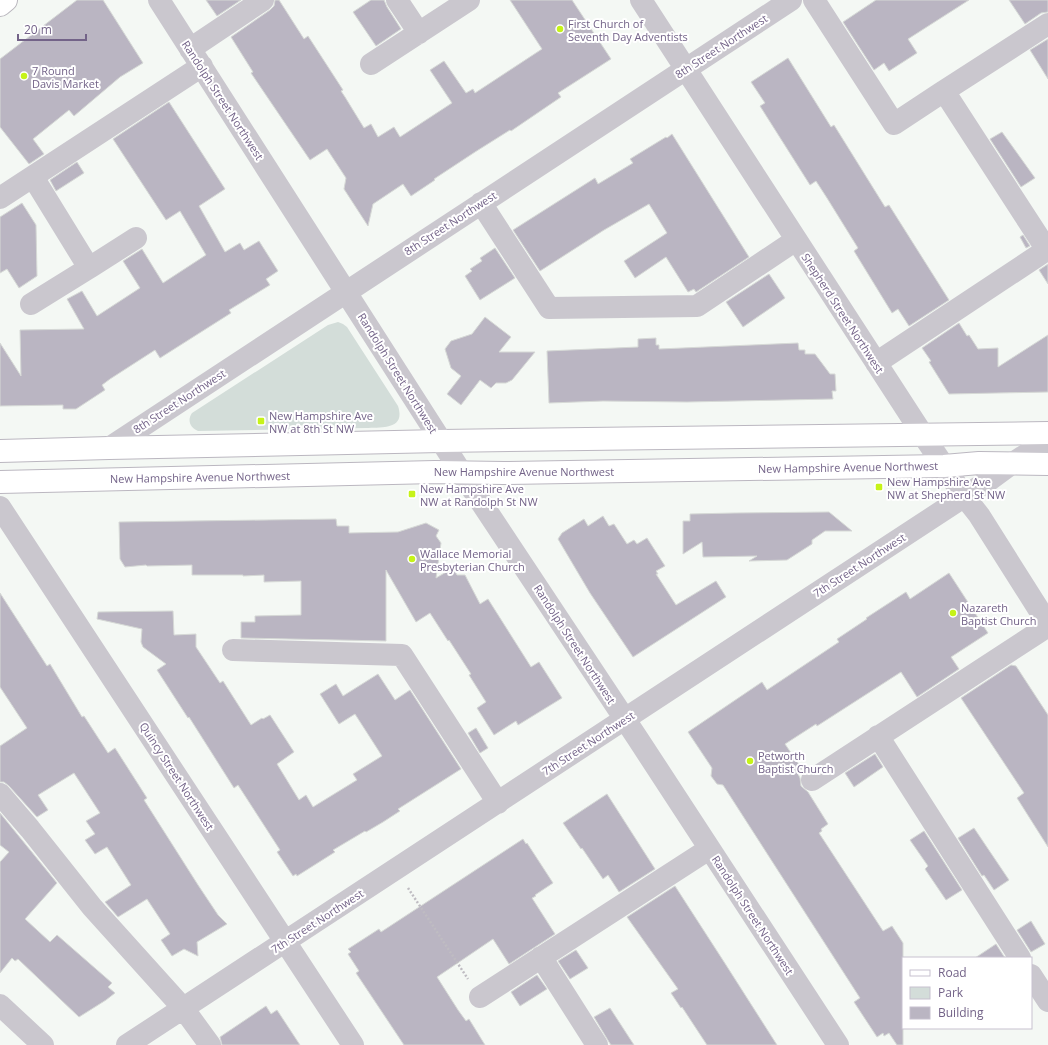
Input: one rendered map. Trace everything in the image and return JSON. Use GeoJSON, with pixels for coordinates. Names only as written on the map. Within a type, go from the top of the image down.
{"type":"FeatureCollection","features":[{"type":"Feature","properties":{"kind":"main road"},"geometry":{"type":"LineString","coordinates":[[0,5],[6,0]]}},
{"type":"Feature","properties":{"kind":"main road"},"geometry":{"type":"LineString","coordinates":[[0,451],[441,441],[1048,434]]}},
{"type":"Feature","properties":{"kind":"main road","name":"New Hampshire Avenue Northwest"},"geometry":{"type":"LineString","coordinates":[[0,482],[461,472],[512,473],[1048,464]]}},
{"type":"Feature","properties":{"kind":"street","name":"Randolph Street Northwest"},"geometry":{"type":"LineString","coordinates":[[159,0],[461,472],[838,1045]]}},
{"type":"Feature","properties":{"kind":"street"},"geometry":{"type":"LineString","coordinates":[[0,198],[33,177],[196,58],[263,0]]}},
{"type":"Feature","properties":{"kind":"street"},"geometry":{"type":"LineString","coordinates":[[397,0],[419,33]]}},
{"type":"Feature","properties":{"kind":"street"},"geometry":{"type":"LineString","coordinates":[[371,64],[469,0]]}},
{"type":"Feature","properties":{"kind":"street","name":"Shepherd Street Northwest"},"geometry":{"type":"LineString","coordinates":[[641,0],[923,435],[964,496],[980,515],[1048,625]]}},
{"type":"Feature","properties":{"kind":"street","name":"8th Street Northwest"},"geometry":{"type":"LineString","coordinates":[[109,448],[791,0]]}},
{"type":"Feature","properties":{"kind":"street"},"geometry":{"type":"LineString","coordinates":[[814,0],[894,124],[1048,24]]}},
{"type":"Feature","properties":{"kind":"street"},"geometry":{"type":"LineString","coordinates":[[876,362],[1047,249],[944,91]]}},
{"type":"Feature","properties":{"kind":"street"},"geometry":{"type":"LineString","coordinates":[[33,177],[89,268]]}},
{"type":"Feature","properties":{"kind":"street"},"geometry":{"type":"LineString","coordinates":[[481,203],[549,308],[697,306],[796,240]]}},
{"type":"Feature","properties":{"kind":"street"},"geometry":{"type":"LineString","coordinates":[[32,304],[136,238]]}},
{"type":"Feature","properties":{"kind":"street","name":"7th Street Northwest"},"geometry":{"type":"LineString","coordinates":[[127,1045],[498,803],[1048,440]]}},
{"type":"Feature","properties":{"kind":"street","name":"Quincy Street Northwest"},"geometry":{"type":"LineString","coordinates":[[1,511],[353,1045]]}},
{"type":"Feature","properties":{"kind":"street"},"geometry":{"type":"LineString","coordinates":[[812,780],[1048,625]]}},
{"type":"Feature","properties":{"kind":"street"},"geometry":{"type":"LineString","coordinates":[[233,650],[402,655],[498,803]]}},
{"type":"Feature","properties":{"kind":"street"},"geometry":{"type":"LineString","coordinates":[[878,736],[1019,957]]}},
{"type":"Feature","properties":{"kind":"street"},"geometry":{"type":"LineString","coordinates":[[0,794],[30,828],[92,907],[183,1008],[210,1045]]}},
{"type":"Feature","properties":{"kind":"street"},"geometry":{"type":"LineString","coordinates":[[480,997],[710,849]]}},
{"type":"Feature","properties":{"kind":"street"},"geometry":{"type":"LineString","coordinates":[[541,957],[597,1045]]}},
{"type":"Feature","properties":{"kind":"street"},"geometry":{"type":"LineString","coordinates":[[1032,977],[1048,1001]]}},
{"type":"Feature","properties":{"kind":"street"},"geometry":{"type":"LineString","coordinates":[[0,1005],[43,1045]]}},
{"type":"Feature","properties":{"kind":"path"},"geometry":{"type":"LineString","coordinates":[[407,886],[480,997]]}},
{"type":"Feature","properties":{"kind":"green space"},"geometry":{"type":"Polygon","coordinates":[[[338,322],[347,327],[398,406],[400,414],[395,423],[391,426],[378,428],[198,431],[191,426],[190,416],[192,413],[328,325],[338,322]]]}},
{"type":"Feature","properties":{"kind":"building"},"geometry":{"type":"Polygon","coordinates":[[[77,0],[103,0],[143,63],[120,77],[74,116],[69,110],[33,139],[44,154],[29,164],[0,127],[0,59],[77,0]]]}},
{"type":"Feature","properties":{"kind":"building"},"geometry":{"type":"Polygon","coordinates":[[[206,0],[241,0],[217,16],[206,0]]]}},
{"type":"Feature","properties":{"kind":"building"},"geometry":{"type":"Polygon","coordinates":[[[275,0],[279,0],[304,39],[308,36],[343,90],[341,91],[364,128],[371,124],[378,137],[394,127],[400,137],[452,103],[430,70],[444,61],[466,93],[473,89],[475,93],[542,49],[510,0],[572,0],[611,59],[558,93],[561,97],[511,131],[510,130],[434,179],[435,180],[411,196],[403,184],[373,204],[368,226],[344,189],[346,178],[327,149],[310,160],[251,73],[253,72],[231,37],[270,10],[274,6],[275,0]]]}},
{"type":"Feature","properties":{"kind":"building"},"geometry":{"type":"Polygon","coordinates":[[[371,0],[384,0],[401,29],[376,46],[353,12],[371,0]]]}},
{"type":"Feature","properties":{"kind":"building"},"geometry":{"type":"Polygon","coordinates":[[[876,0],[969,0],[908,39],[917,53],[889,71],[884,63],[874,70],[843,22],[876,0]]]}},
{"type":"Feature","properties":{"kind":"building"},"geometry":{"type":"Polygon","coordinates":[[[1009,0],[1048,0],[1048,12],[1041,13],[1025,24],[1009,0]]]}},
{"type":"Feature","properties":{"kind":"building"},"geometry":{"type":"Polygon","coordinates":[[[1048,39],[1048,79],[1030,50],[1048,39]]]}},
{"type":"Feature","properties":{"kind":"building"},"geometry":{"type":"Polygon","coordinates":[[[788,58],[831,127],[834,125],[885,207],[889,205],[949,300],[909,326],[898,309],[892,313],[854,251],[858,248],[827,198],[816,181],[810,185],[760,106],[765,103],[751,82],[788,58]]]}},
{"type":"Feature","properties":{"kind":"building"},"geometry":{"type":"Polygon","coordinates":[[[169,102],[225,189],[199,206],[225,252],[240,243],[244,250],[259,241],[278,271],[266,279],[270,285],[229,310],[231,313],[160,358],[155,350],[110,379],[102,385],[105,390],[76,409],[63,409],[63,405],[0,406],[0,343],[21,376],[20,330],[84,329],[67,299],[82,291],[97,316],[140,288],[123,261],[142,249],[163,283],[206,255],[180,211],[166,220],[113,139],[169,102]]]}},
{"type":"Feature","properties":{"kind":"building"},"geometry":{"type":"Polygon","coordinates":[[[1002,132],[1035,178],[1021,187],[990,139],[1002,132]]]}},
{"type":"Feature","properties":{"kind":"building"},"geometry":{"type":"Polygon","coordinates":[[[672,134],[749,257],[696,292],[694,289],[688,292],[666,257],[635,278],[624,261],[667,233],[649,204],[604,230],[540,271],[513,230],[595,178],[598,184],[633,163],[630,159],[672,134]]]}},
{"type":"Feature","properties":{"kind":"building"},"geometry":{"type":"Polygon","coordinates":[[[77,162],[84,173],[56,191],[50,180],[77,162]]]}},
{"type":"Feature","properties":{"kind":"building"},"geometry":{"type":"Polygon","coordinates":[[[22,203],[36,225],[37,276],[19,288],[7,269],[0,273],[0,217],[22,203]]]}},
{"type":"Feature","properties":{"kind":"building"},"geometry":{"type":"Polygon","coordinates":[[[1023,235],[1030,246],[1026,248],[1020,237],[1023,235]]]}},
{"type":"Feature","properties":{"kind":"building"},"geometry":{"type":"Polygon","coordinates":[[[495,248],[515,278],[480,300],[465,276],[472,271],[470,269],[482,261],[480,258],[495,248]]]}},
{"type":"Feature","properties":{"kind":"building"},"geometry":{"type":"Polygon","coordinates":[[[1048,264],[1048,284],[1039,270],[1048,264]]]}},
{"type":"Feature","properties":{"kind":"building"},"geometry":{"type":"Polygon","coordinates":[[[769,274],[785,298],[743,327],[726,302],[769,274]]]}},
{"type":"Feature","properties":{"kind":"building"},"geometry":{"type":"Polygon","coordinates":[[[485,317],[511,337],[499,352],[535,352],[512,380],[506,383],[496,383],[491,388],[480,380],[461,405],[447,394],[461,376],[451,368],[445,349],[451,341],[472,334],[485,317]]]}},
{"type":"Feature","properties":{"kind":"building"},"geometry":{"type":"Polygon","coordinates":[[[959,323],[967,336],[969,335],[978,349],[998,348],[998,367],[1048,335],[1048,392],[949,394],[922,348],[959,323]]]}},
{"type":"Feature","properties":{"kind":"building"},"geometry":{"type":"Polygon","coordinates":[[[656,338],[656,345],[659,345],[659,349],[798,343],[799,350],[805,350],[805,354],[815,354],[830,374],[835,374],[836,391],[832,391],[833,399],[687,402],[603,401],[549,403],[547,351],[638,347],[638,339],[656,338]]]}},
{"type":"Feature","properties":{"kind":"building"},"geometry":{"type":"Polygon","coordinates":[[[829,512],[852,531],[825,531],[812,540],[812,544],[787,560],[749,561],[757,556],[703,557],[702,542],[683,554],[683,521],[690,521],[690,514],[829,512]]]}},
{"type":"Feature","properties":{"kind":"building"},"geometry":{"type":"Polygon","coordinates":[[[603,516],[609,526],[614,524],[627,544],[634,540],[637,544],[647,538],[665,566],[656,571],[658,574],[656,574],[676,605],[716,581],[726,597],[633,657],[590,593],[558,539],[562,533],[584,519],[588,526],[603,516]]]}},
{"type":"Feature","properties":{"kind":"building"},"geometry":{"type":"Polygon","coordinates":[[[336,519],[337,526],[349,526],[349,533],[398,532],[426,523],[439,530],[436,536],[441,543],[436,578],[453,568],[457,575],[465,575],[480,604],[488,599],[531,667],[539,662],[562,698],[518,725],[516,721],[494,735],[477,708],[486,702],[469,675],[471,674],[449,640],[448,641],[430,613],[416,622],[386,570],[386,641],[241,638],[241,622],[255,622],[255,616],[301,615],[301,581],[264,582],[264,575],[192,575],[192,565],[146,565],[125,567],[120,559],[119,522],[336,519]]]}},
{"type":"Feature","properties":{"kind":"building"},"geometry":{"type":"Polygon","coordinates":[[[949,573],[988,633],[951,657],[959,669],[917,697],[901,672],[817,726],[816,724],[785,744],[802,769],[797,772],[800,778],[801,786],[808,792],[828,824],[821,829],[822,831],[819,833],[883,931],[892,926],[903,943],[903,1045],[897,1045],[889,1033],[884,1036],[883,1033],[877,1037],[854,1002],[860,998],[723,785],[717,784],[711,776],[712,768],[688,732],[762,682],[767,690],[839,642],[837,639],[906,592],[910,599],[949,573]]]}},
{"type":"Feature","properties":{"kind":"building"},"geometry":{"type":"Polygon","coordinates":[[[0,593],[47,666],[50,664],[82,717],[84,716],[108,753],[115,748],[147,798],[144,800],[198,885],[218,915],[227,924],[197,942],[198,956],[184,949],[172,956],[161,940],[170,934],[147,899],[118,917],[105,902],[131,885],[107,847],[95,854],[85,840],[95,834],[86,821],[100,813],[74,773],[38,795],[48,810],[37,817],[9,786],[4,782],[0,782],[0,746],[27,728],[0,687],[0,593]]]}},
{"type":"Feature","properties":{"kind":"building"},"geometry":{"type":"Polygon","coordinates":[[[173,611],[174,635],[196,634],[196,647],[220,683],[223,681],[251,725],[270,715],[294,752],[277,764],[299,800],[306,795],[313,807],[357,780],[353,774],[382,756],[355,714],[339,724],[320,694],[336,684],[343,696],[378,674],[395,700],[410,690],[461,769],[398,809],[400,811],[383,822],[333,850],[335,852],[297,876],[296,874],[293,876],[277,852],[280,850],[238,785],[234,788],[157,670],[166,664],[143,647],[141,642],[142,629],[97,619],[98,612],[173,611]]]}},
{"type":"Feature","properties":{"kind":"building"},"geometry":{"type":"Polygon","coordinates":[[[1011,665],[1016,666],[1048,715],[1048,847],[1017,798],[1024,793],[961,698],[1011,665]]]}},
{"type":"Feature","properties":{"kind":"building"},"geometry":{"type":"Polygon","coordinates":[[[476,728],[488,748],[480,753],[468,733],[476,728]]]}},
{"type":"Feature","properties":{"kind":"building"},"geometry":{"type":"Polygon","coordinates":[[[875,754],[883,767],[854,787],[845,773],[875,754]]]}},
{"type":"Feature","properties":{"kind":"building"},"geometry":{"type":"Polygon","coordinates":[[[607,794],[655,869],[619,892],[608,875],[603,879],[563,823],[607,794]]]}},
{"type":"Feature","properties":{"kind":"building"},"geometry":{"type":"Polygon","coordinates":[[[0,813],[57,883],[25,919],[50,942],[57,935],[112,983],[108,987],[115,993],[79,1017],[18,959],[15,961],[12,958],[0,973],[0,862],[9,852],[0,845],[0,813]]]}},
{"type":"Feature","properties":{"kind":"building"},"geometry":{"type":"Polygon","coordinates":[[[974,828],[1009,880],[994,890],[984,875],[982,876],[958,838],[974,828]]]}},
{"type":"Feature","properties":{"kind":"building"},"geometry":{"type":"Polygon","coordinates":[[[924,831],[962,890],[946,900],[925,869],[928,866],[910,840],[924,831]]]}},
{"type":"Feature","properties":{"kind":"building"},"geometry":{"type":"Polygon","coordinates":[[[523,839],[553,883],[532,898],[555,934],[509,964],[493,939],[437,977],[466,1021],[469,1019],[485,1045],[404,1045],[356,973],[359,971],[348,954],[351,952],[348,949],[379,929],[381,932],[523,839]]]}},
{"type":"Feature","properties":{"kind":"building"},"geometry":{"type":"Polygon","coordinates":[[[675,886],[777,1045],[707,1045],[671,993],[678,989],[627,917],[675,886]]]}},
{"type":"Feature","properties":{"kind":"building"},"geometry":{"type":"Polygon","coordinates":[[[1031,921],[1045,944],[1031,952],[1017,930],[1031,921]]]}},
{"type":"Feature","properties":{"kind":"building"},"geometry":{"type":"Polygon","coordinates":[[[996,944],[1004,957],[976,957],[996,944]]]}},
{"type":"Feature","properties":{"kind":"building"},"geometry":{"type":"Polygon","coordinates":[[[576,950],[588,968],[570,979],[558,961],[576,950]]]}},
{"type":"Feature","properties":{"kind":"building"},"geometry":{"type":"Polygon","coordinates":[[[537,975],[547,989],[520,1006],[511,992],[537,975]]]}},
{"type":"Feature","properties":{"kind":"building"},"geometry":{"type":"Polygon","coordinates":[[[266,1006],[271,1014],[277,1010],[300,1045],[222,1045],[220,1037],[266,1006]]]}},
{"type":"Feature","properties":{"kind":"building"},"geometry":{"type":"Polygon","coordinates":[[[610,1008],[634,1045],[611,1045],[609,1042],[594,1017],[610,1008]]]}},
{"type":"Feature","properties":{"kind":"place","name":"First Church of Seventh Day Adventists"},"geometry":{"type":"Point","coordinates":[560,29]}},
{"type":"Feature","properties":{"kind":"place","name":"7 Round Davis Market"},"geometry":{"type":"Point","coordinates":[24,76]}},
{"type":"Feature","properties":{"kind":"place","name":"New Hampshire Ave NW at 8th St NW"},"geometry":{"type":"Point","coordinates":[261,421]}},
{"type":"Feature","properties":{"kind":"place","name":"New Hampshire Ave NW at Shepherd St NW"},"geometry":{"type":"Point","coordinates":[879,487]}},
{"type":"Feature","properties":{"kind":"place","name":"New Hampshire Ave NW at Randolph St NW"},"geometry":{"type":"Point","coordinates":[412,494]}},
{"type":"Feature","properties":{"kind":"place","name":"Wallace Memorial Presbyterian Church"},"geometry":{"type":"Point","coordinates":[412,559]}},
{"type":"Feature","properties":{"kind":"place","name":"Nazareth Baptist Church"},"geometry":{"type":"Point","coordinates":[953,613]}},
{"type":"Feature","properties":{"kind":"place","name":"Petworth Baptist Church"},"geometry":{"type":"Point","coordinates":[750,761]}}]}
